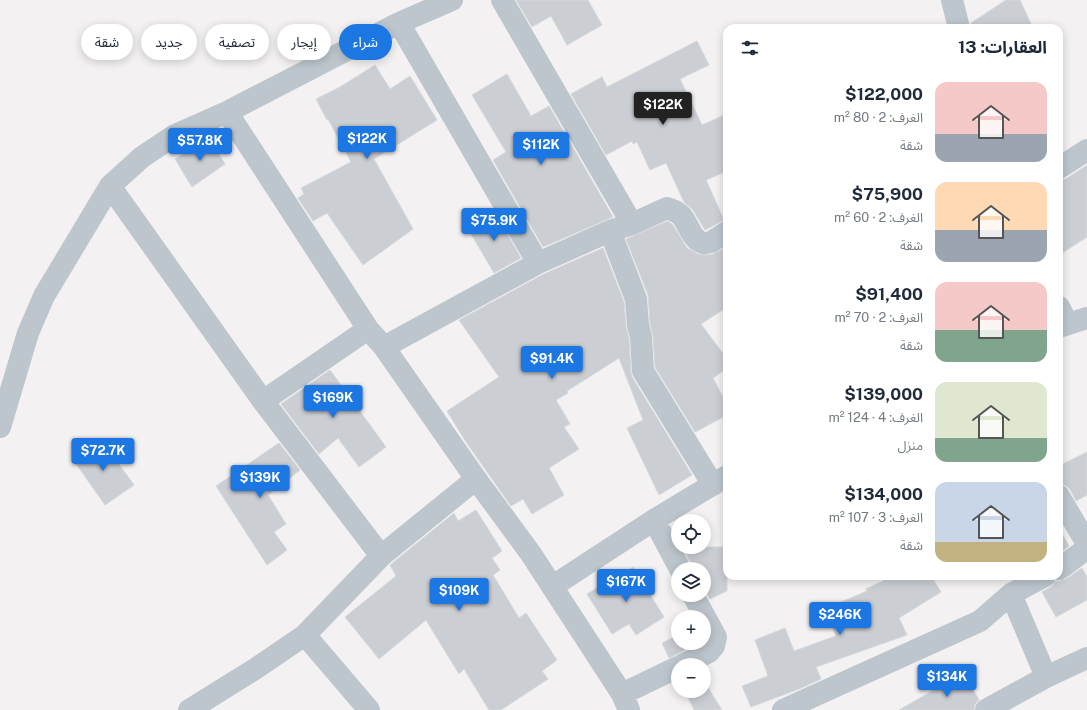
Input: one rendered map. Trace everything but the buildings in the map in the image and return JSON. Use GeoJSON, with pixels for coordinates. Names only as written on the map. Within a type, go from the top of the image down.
{"type":"FeatureCollection","features":[{"type":"Feature","properties":{"kind":"street"},"geometry":{"type":"LineString","coordinates":[[0,427],[28,333],[44,296],[110,186],[142,157],[175,135],[227,112],[399,23],[452,0]]}},
{"type":"Feature","properties":{"kind":"street"},"geometry":{"type":"LineString","coordinates":[[502,0],[632,224]]}},
{"type":"Feature","properties":{"kind":"street"},"geometry":{"type":"LineString","coordinates":[[952,0],[958,24]]}},
{"type":"Feature","properties":{"kind":"street"},"geometry":{"type":"LineString","coordinates":[[399,23],[538,263]]}},
{"type":"Feature","properties":{"kind":"street"},"geometry":{"type":"LineString","coordinates":[[227,112],[368,329],[384,347],[476,479],[531,554],[553,586],[626,702],[671,672]]}},
{"type":"Feature","properties":{"kind":"street"},"geometry":{"type":"LineString","coordinates":[[1063,165],[1087,150]]}},
{"type":"Feature","properties":{"kind":"street"},"geometry":{"type":"LineString","coordinates":[[110,186],[262,401],[381,556]]}},
{"type":"Feature","properties":{"kind":"street"},"geometry":{"type":"LineString","coordinates":[[384,347],[538,263],[667,208],[676,211],[682,217],[693,237],[700,242],[710,242],[723,234]]}},
{"type":"Feature","properties":{"kind":"street"},"geometry":{"type":"LineString","coordinates":[[553,586],[654,520],[720,480],[644,371],[636,300],[610,231]]}},
{"type":"Feature","properties":{"kind":"street"},"geometry":{"type":"LineString","coordinates":[[262,401],[368,329]]}},
{"type":"Feature","properties":{"kind":"street"},"geometry":{"type":"LineString","coordinates":[[189,710],[255,669],[305,635],[381,556],[476,479]]}},
{"type":"Feature","properties":{"kind":"street"},"geometry":{"type":"LineString","coordinates":[[1063,503],[1087,544]]}},
{"type":"Feature","properties":{"kind":"street"},"geometry":{"type":"LineString","coordinates":[[654,520],[676,562]]}},
{"type":"Feature","properties":{"kind":"street"},"geometry":{"type":"LineString","coordinates":[[1063,567],[1087,548]]}},
{"type":"Feature","properties":{"kind":"street"},"geometry":{"type":"LineString","coordinates":[[783,710],[980,621],[1011,594],[1037,580]]}},
{"type":"Feature","properties":{"kind":"street"},"geometry":{"type":"LineString","coordinates":[[1011,594],[1046,677]]}},
{"type":"Feature","properties":{"kind":"street"},"geometry":{"type":"LineString","coordinates":[[697,602],[716,637],[714,646],[709,652],[697,658]]}},
{"type":"Feature","properties":{"kind":"street"},"geometry":{"type":"LineString","coordinates":[[305,635],[369,710]]}},
{"type":"Feature","properties":{"kind":"street"},"geometry":{"type":"LineString","coordinates":[[986,710],[1046,677],[1087,658]]}}]}
